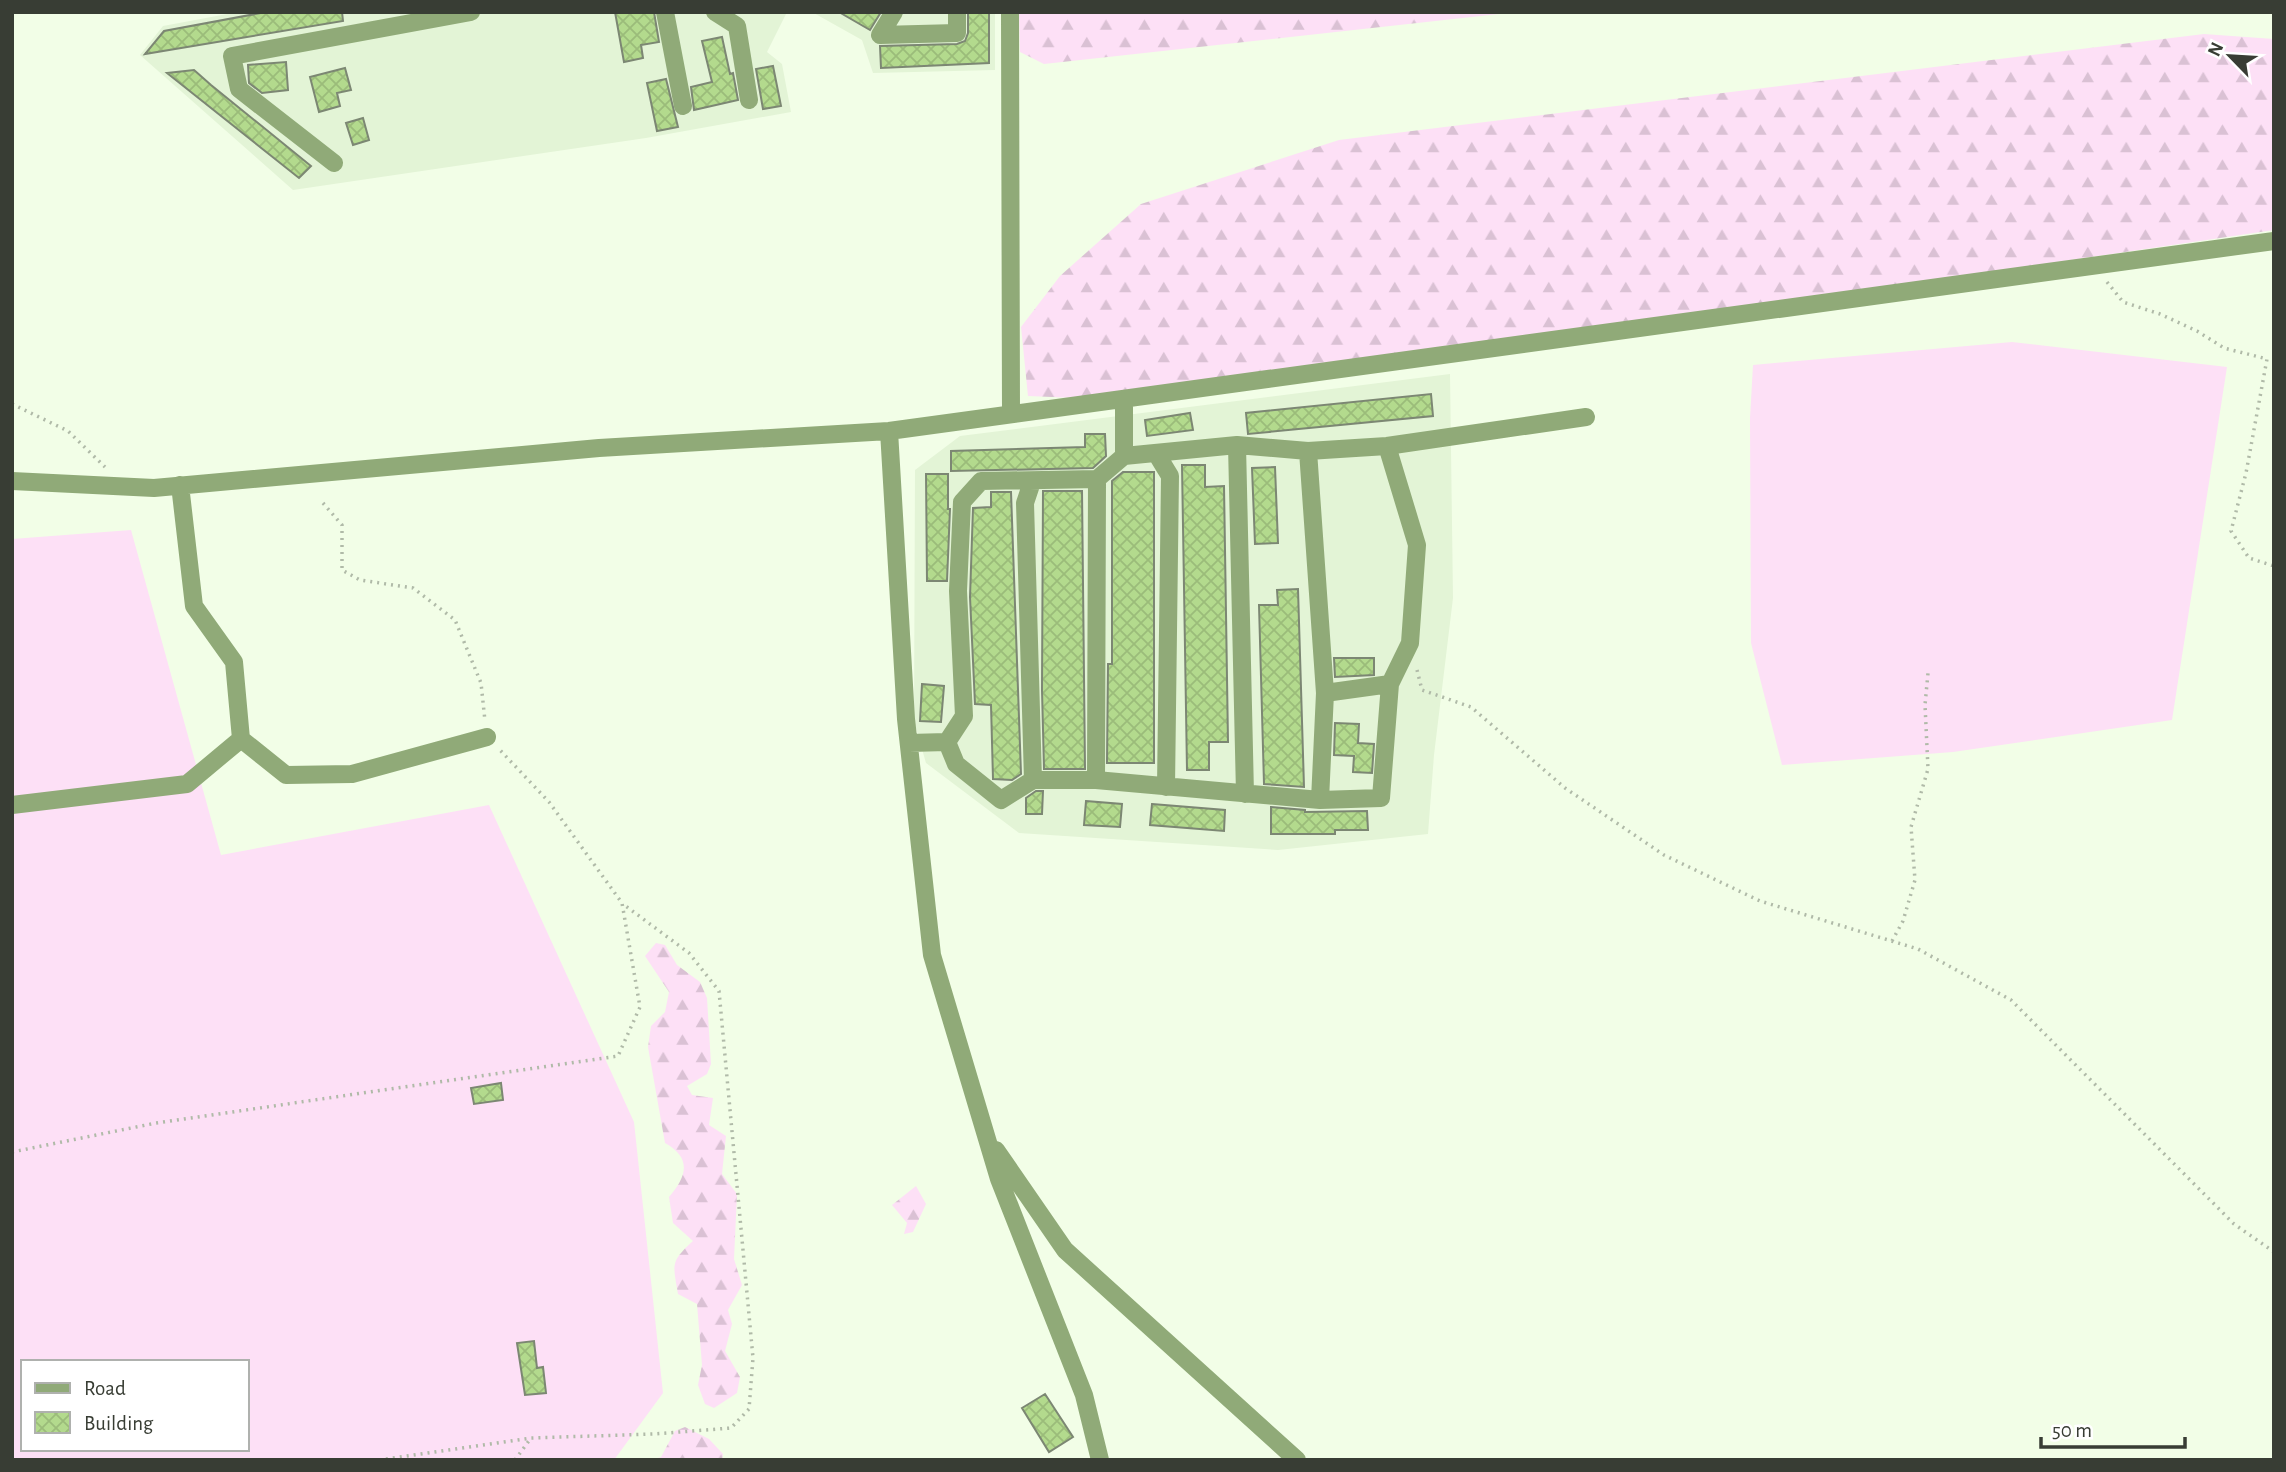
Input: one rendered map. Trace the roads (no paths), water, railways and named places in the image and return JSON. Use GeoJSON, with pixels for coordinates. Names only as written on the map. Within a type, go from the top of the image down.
{"type":"FeatureCollection","features":[{"type":"Feature","properties":{"kind":"street"},"geometry":{"type":"LineString","coordinates":[[334,163],[239,89],[232,56],[471,12]]}},
{"type":"Feature","properties":{"kind":"street"},"geometry":{"type":"LineString","coordinates":[[665,12],[683,106]]}},
{"type":"Feature","properties":{"kind":"street"},"geometry":{"type":"LineString","coordinates":[[715,12],[737,26],[749,100]]}},
{"type":"Feature","properties":{"kind":"street"},"geometry":{"type":"LineString","coordinates":[[894,12],[880,35],[957,33],[957,12]]}},
{"type":"Feature","properties":{"kind":"street"},"geometry":{"type":"LineString","coordinates":[[1010,12],[1011,413]]}},
{"type":"Feature","properties":{"kind":"street"},"geometry":{"type":"LineString","coordinates":[[12,481],[154,488],[599,448],[889,431],[2274,242]]}},
{"type":"Feature","properties":{"kind":"street"},"geometry":{"type":"LineString","coordinates":[[1124,400],[1124,456]]}},
{"type":"Feature","properties":{"kind":"street"},"geometry":{"type":"LineString","coordinates":[[947,742],[964,716],[958,591],[962,502],[981,481],[1097,479],[1124,456],[1237,445],[1308,451],[1387,446],[1586,417]]}},
{"type":"Feature","properties":{"kind":"street"},"geometry":{"type":"LineString","coordinates":[[889,431],[909,743],[932,955],[999,1179],[1084,1395],[1100,1460]]}},
{"type":"Feature","properties":{"kind":"street"},"geometry":{"type":"LineString","coordinates":[[1237,445],[1245,794]]}},
{"type":"Feature","properties":{"kind":"street"},"geometry":{"type":"LineString","coordinates":[[947,742],[956,764],[1000,800],[1033,780],[1096,780],[1320,800],[1381,798],[1390,684],[1410,643],[1417,545],[1387,446]]}},
{"type":"Feature","properties":{"kind":"street"},"geometry":{"type":"LineString","coordinates":[[1308,451],[1325,693],[1320,800]]}},
{"type":"Feature","properties":{"kind":"street"},"geometry":{"type":"LineString","coordinates":[[1156,453],[1170,476],[1166,788]]}},
{"type":"Feature","properties":{"kind":"street"},"geometry":{"type":"LineString","coordinates":[[1096,780],[1097,479]]}},
{"type":"Feature","properties":{"kind":"street"},"geometry":{"type":"LineString","coordinates":[[1032,482],[1025,503],[1033,780]]}},
{"type":"Feature","properties":{"kind":"street"},"geometry":{"type":"LineString","coordinates":[[180,485],[194,606],[234,662],[241,739],[286,775],[312,775],[352,774],[487,737]]}},
{"type":"Feature","properties":{"kind":"street"},"geometry":{"type":"LineString","coordinates":[[1325,693],[1390,684]]}},
{"type":"Feature","properties":{"kind":"street"},"geometry":{"type":"LineString","coordinates":[[12,805],[187,784],[241,739]]}},
{"type":"Feature","properties":{"kind":"street"},"geometry":{"type":"LineString","coordinates":[[909,743],[947,742]]}},
{"type":"Feature","properties":{"kind":"street"},"geometry":{"type":"LineString","coordinates":[[986,1136],[1065,1250],[1297,1460]]}}]}
